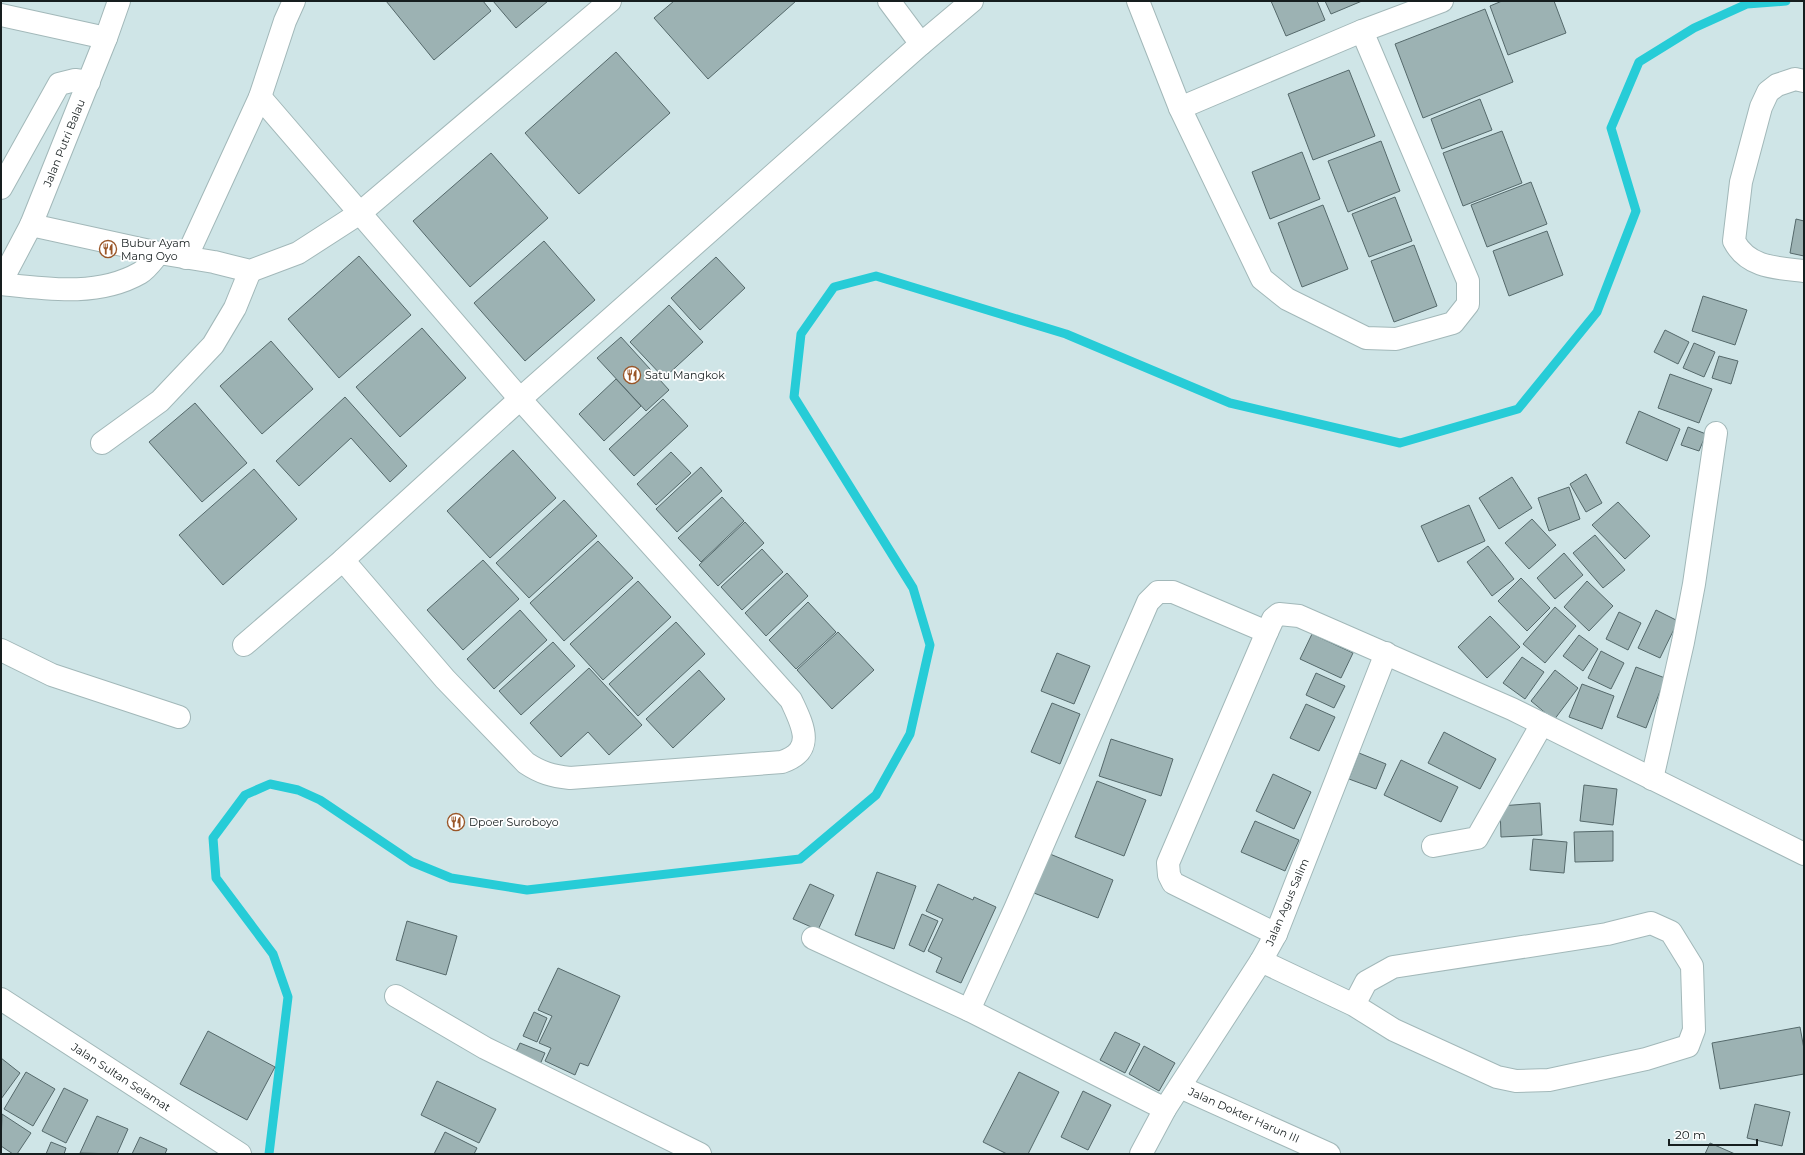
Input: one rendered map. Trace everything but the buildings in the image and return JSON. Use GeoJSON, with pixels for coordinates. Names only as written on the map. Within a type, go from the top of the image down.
{"type":"FeatureCollection","features":[{"type":"Feature","properties":{"kind":"street","name":"Jalan Putri Balau"},"geometry":{"type":"LineString","coordinates":[[1,283],[31,225],[106,38],[119,1]]}},
{"type":"Feature","properties":{"kind":"street"},"geometry":{"type":"LineString","coordinates":[[186,258],[260,97],[285,21],[294,1]]}},
{"type":"Feature","properties":{"kind":"street"},"geometry":{"type":"LineString","coordinates":[[31,225],[159,253],[214,262],[250,271],[298,253],[360,213],[610,1]]}},
{"type":"Feature","properties":{"kind":"street"},"geometry":{"type":"LineString","coordinates":[[889,1],[921,44]]}},
{"type":"Feature","properties":{"kind":"street"},"geometry":{"type":"LineString","coordinates":[[244,645],[343,560],[520,399],[921,44],[972,1]]}},
{"type":"Feature","properties":{"kind":"street"},"geometry":{"type":"LineString","coordinates":[[1138,1],[1180,108],[1262,279],[1287,299],[1366,338],[1396,339],[1453,323],[1468,304],[1468,281],[1362,31]]}},
{"type":"Feature","properties":{"kind":"street"},"geometry":{"type":"LineString","coordinates":[[1180,108],[1362,31],[1442,1]]}},
{"type":"Feature","properties":{"kind":"street"},"geometry":{"type":"LineString","coordinates":[[1,14],[106,38]]}},
{"type":"Feature","properties":{"kind":"street"},"geometry":{"type":"LineString","coordinates":[[1804,81],[1795,79],[1777,84],[1768,92],[1761,107],[1741,182],[1734,241],[1743,256],[1760,265],[1804,271]]}},
{"type":"Feature","properties":{"kind":"street"},"geometry":{"type":"LineString","coordinates":[[1,188],[59,84],[70,81],[88,82]]}},
{"type":"Feature","properties":{"kind":"street"},"geometry":{"type":"LineString","coordinates":[[260,97],[520,399],[791,700],[804,727],[804,738],[801,748],[793,758],[782,762],[570,778],[550,776],[538,771],[526,763],[445,679],[343,560]]}},
{"type":"Feature","properties":{"kind":"street"},"geometry":{"type":"LineString","coordinates":[[1,283],[60,290],[85,289],[118,283],[141,272],[159,253]]}},
{"type":"Feature","properties":{"kind":"street"},"geometry":{"type":"LineString","coordinates":[[102,443],[160,401],[213,345],[234,308],[250,271]]}},
{"type":"Feature","properties":{"kind":"street"},"geometry":{"type":"LineString","coordinates":[[1652,779],[1694,584],[1716,433]]}},
{"type":"Feature","properties":{"kind":"street"},"geometry":{"type":"LineString","coordinates":[[969,1010],[1015,909],[1148,602],[1158,592],[1173,592],[1267,632]]}},
{"type":"Feature","properties":{"kind":"street"},"geometry":{"type":"LineString","coordinates":[[1276,934],[1173,882],[1169,875],[1168,863],[1267,632],[1273,619],[1280,614],[1299,616],[1386,653],[1542,724],[1804,854]]}},
{"type":"Feature","properties":{"kind":"street"},"geometry":{"type":"LineString","coordinates":[[1,650],[52,675],[179,717]]}},
{"type":"Feature","properties":{"kind":"street","name":"Jalan Agus Salim"},"geometry":{"type":"LineString","coordinates":[[1141,1154],[1164,1109],[1261,961],[1276,934],[1386,653]]}},
{"type":"Feature","properties":{"kind":"street"},"geometry":{"type":"LineString","coordinates":[[1433,846],[1477,838],[1542,724]]}},
{"type":"Feature","properties":{"kind":"street"},"geometry":{"type":"LineString","coordinates":[[1261,961],[1354,1005],[1394,1030],[1497,1077],[1516,1081],[1549,1080],[1652,1057],[1688,1046],[1694,1030],[1692,966],[1671,932],[1651,923],[1607,934],[1392,967],[1366,982],[1354,1005]]}},
{"type":"Feature","properties":{"kind":"street"},"geometry":{"type":"LineString","coordinates":[[813,938],[969,1010],[1164,1109]]}},
{"type":"Feature","properties":{"kind":"street"},"geometry":{"type":"LineString","coordinates":[[396,996],[485,1048],[700,1154]]}},
{"type":"Feature","properties":{"kind":"street","name":"Jalan Sultan Selamat"},"geometry":{"type":"LineString","coordinates":[[1,999],[236,1151]]}},
{"type":"Feature","properties":{"kind":"street","name":"Jalan Dokter Harun III"},"geometry":{"type":"LineString","coordinates":[[1180,1086],[1329,1154]]}},
{"type":"Feature","properties":{"kind":"waterway"},"geometry":{"type":"LineString","coordinates":[[269,1154],[288,997],[273,954],[216,878],[213,838],[245,795],[270,784],[298,790],[320,800],[412,862],[451,878],[527,890],[800,859],[876,795],[910,734],[930,645],[913,588],[794,397],[801,334],[834,287],[876,276],[1066,334],[1230,403],[1400,443],[1518,409],[1597,312],[1636,211],[1611,128],[1639,62],[1694,28],[1747,4],[1786,1]]}},
{"type":"Feature","properties":{"kind":"place","name":"Bubur Ayam Mang Oyo"},"geometry":{"type":"Point","coordinates":[108,249]}},
{"type":"Feature","properties":{"kind":"place","name":"Satu Mangkok"},"geometry":{"type":"Point","coordinates":[632,375]}},
{"type":"Feature","properties":{"kind":"place","name":"Dpoer Suroboyo"},"geometry":{"type":"Point","coordinates":[456,822]}}]}
